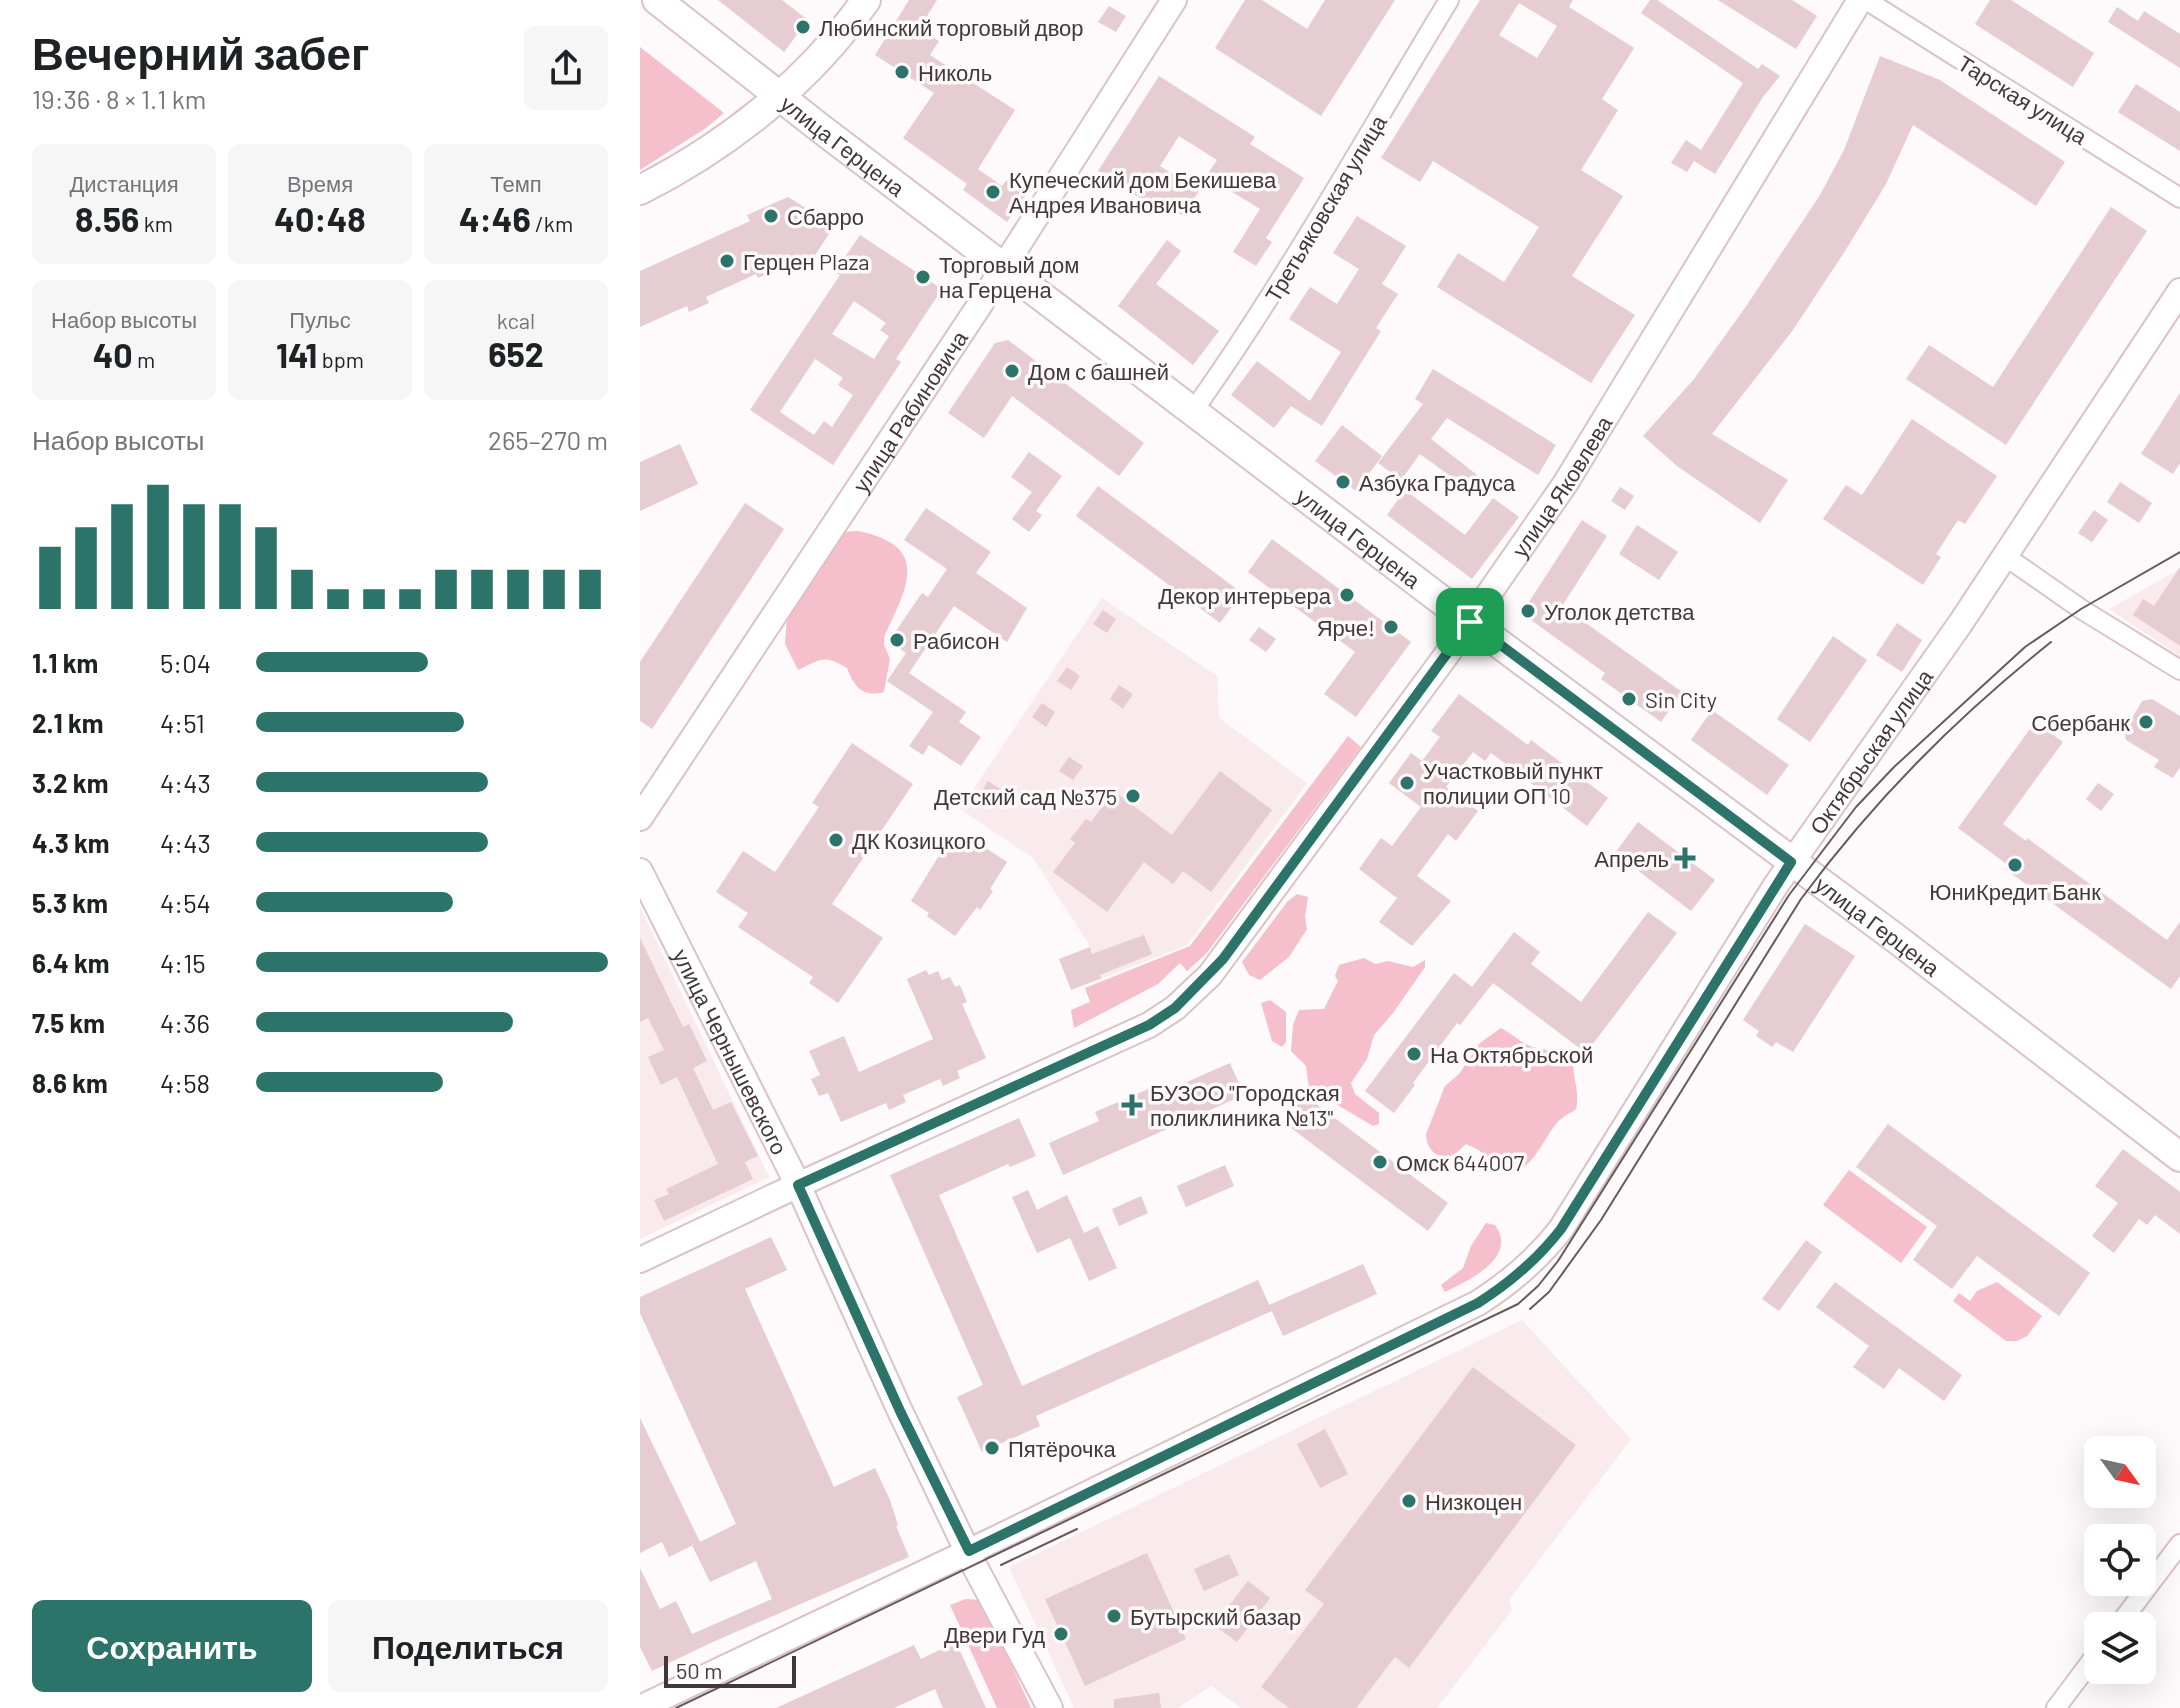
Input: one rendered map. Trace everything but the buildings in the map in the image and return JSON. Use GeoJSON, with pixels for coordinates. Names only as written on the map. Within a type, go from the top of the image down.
{"type":"FeatureCollection","features":[{"type":"Feature","properties":{"kind":"main road","name":"улица Герцена"},"geometry":{"type":"LineString","coordinates":[[657,0],[1470,622],[1898,940],[2180,1157]]}},
{"type":"Feature","properties":{"kind":"main road"},"geometry":{"type":"LineString","coordinates":[[640,190],[677,172],[716,146],[779,95],[814,63],[866,0]]}},
{"type":"Feature","properties":{"kind":"street","name":"улица Рабиновича"},"geometry":{"type":"LineString","coordinates":[[640,818],[1004,266],[1174,0]]}},
{"type":"Feature","properties":{"kind":"street","name":"Третьяковская улица"},"geometry":{"type":"LineString","coordinates":[[1193,411],[1245,337],[1347,175],[1449,0]]}},
{"type":"Feature","properties":{"kind":"street","name":"Тарская улица"},"geometry":{"type":"LineString","coordinates":[[1863,0],[2180,198]]}},
{"type":"Feature","properties":{"kind":"street","name":"улица Яковлева"},"geometry":{"type":"LineString","coordinates":[[640,1260],[1135,1032],[1175,1008],[1223,959],[1470,622],[1588,447],[1863,0]]}},
{"type":"Feature","properties":{"kind":"street","name":"Октябрьская улица"},"geometry":{"type":"LineString","coordinates":[[640,1708],[1478,1303],[1529,1266],[1561,1229],[1791,862],[2005,556],[2180,291]]}},
{"type":"Feature","properties":{"kind":"street"},"geometry":{"type":"LineString","coordinates":[[2005,556],[2081,609],[2180,670]]}},
{"type":"Feature","properties":{"kind":"street","name":"улица Чернышевского"},"geometry":{"type":"LineString","coordinates":[[640,871],[798,1185],[900,1411],[1050,1708]]}},
{"type":"Feature","properties":{"kind":"street"},"geometry":{"type":"LineString","coordinates":[[2129,1612],[2180,1544]]}},
{"type":"Feature","properties":{"kind":"street"},"geometry":{"type":"LineString","coordinates":[[2056,1708],[2084,1671]]}},
{"type":"Feature","properties":{"kind":"shaded area"},"geometry":{"type":"Polygon","coordinates":[[[640,47],[724,113],[640,170],[640,47]]]}},
{"type":"Feature","properties":{"kind":"shaded area"},"geometry":{"type":"Polygon","coordinates":[[[858,531],[897,547],[905,558],[905,586],[884,637],[890,659],[884,692],[864,692],[847,668],[833,661],[818,661],[798,670],[785,644],[787,616],[842,532],[858,531]]]}},
{"type":"Feature","properties":{"kind":"shaded area"},"geometry":{"type":"Polygon","coordinates":[[[2180,569],[2180,656],[2109,609],[2180,569]]]}},
{"type":"Feature","properties":{"kind":"shaded area","name":"Детский сад №375"},"geometry":{"type":"Polygon","coordinates":[[[1102,598],[1217,676],[1219,718],[1307,783],[1187,945],[1103,978],[1090,946],[1033,858],[960,809],[1102,598]]]}},
{"type":"Feature","properties":{"kind":"shaded area"},"geometry":{"type":"Polygon","coordinates":[[[1348,736],[1361,747],[1206,954],[1187,971],[1180,963],[1158,984],[1074,1028],[1071,1010],[1090,1002],[1085,988],[1190,946],[1348,736]]]}},
{"type":"Feature","properties":{"kind":"shaded area"},"geometry":{"type":"Polygon","coordinates":[[[1297,894],[1308,897],[1307,929],[1289,957],[1260,980],[1249,975],[1242,962],[1287,902],[1297,894]]]}},
{"type":"Feature","properties":{"kind":"shaded area"},"geometry":{"type":"Polygon","coordinates":[[[640,907],[769,1177],[640,1239],[640,907]]]}},
{"type":"Feature","properties":{"kind":"shaded area"},"geometry":{"type":"Polygon","coordinates":[[[1364,958],[1375,964],[1388,961],[1413,967],[1425,960],[1425,967],[1374,1035],[1367,1059],[1351,1083],[1355,1094],[1379,1113],[1379,1124],[1373,1126],[1309,1088],[1306,1066],[1291,1051],[1293,1025],[1299,1010],[1324,1009],[1338,981],[1335,976],[1339,965],[1364,958]]]}},
{"type":"Feature","properties":{"kind":"shaded area"},"geometry":{"type":"Polygon","coordinates":[[[1270,1000],[1286,1012],[1286,1042],[1282,1047],[1272,1041],[1261,1003],[1270,1000]]]}},
{"type":"Feature","properties":{"kind":"shaded area"},"geometry":{"type":"Polygon","coordinates":[[[1501,1028],[1530,1046],[1558,1052],[1573,1062],[1577,1097],[1576,1109],[1555,1126],[1536,1155],[1520,1170],[1510,1173],[1495,1170],[1480,1151],[1466,1144],[1451,1156],[1439,1156],[1429,1147],[1426,1134],[1445,1086],[1459,1074],[1480,1043],[1501,1028]]]}},
{"type":"Feature","properties":{"kind":"shaded area"},"geometry":{"type":"Polygon","coordinates":[[[1849,1170],[1927,1227],[1901,1263],[1823,1205],[1849,1170]]]}},
{"type":"Feature","properties":{"kind":"shaded area"},"geometry":{"type":"Polygon","coordinates":[[[1486,1223],[1495,1225],[1501,1237],[1496,1258],[1477,1275],[1445,1292],[1441,1285],[1463,1268],[1471,1246],[1486,1223]]]}},
{"type":"Feature","properties":{"kind":"shaded area"},"geometry":{"type":"Polygon","coordinates":[[[1997,1282],[2042,1316],[2027,1336],[2017,1341],[2006,1341],[1953,1301],[1959,1293],[1970,1301],[1977,1291],[1997,1282]]]}},
{"type":"Feature","properties":{"kind":"shaded area"},"geometry":{"type":"Polygon","coordinates":[[[1522,1320],[1631,1439],[1509,1600],[1512,1610],[1437,1708],[1241,1708],[1211,1686],[1178,1708],[1074,1708],[1009,1567],[1522,1320]]]}},
{"type":"Feature","properties":{"kind":"shaded area"},"geometry":{"type":"Polygon","coordinates":[[[966,1599],[982,1600],[1031,1708],[997,1708],[950,1605],[966,1599]]]}},
{"type":"Feature","properties":{"kind":"tram line"},"geometry":{"type":"LineString","coordinates":[[676,1708],[1518,1304],[1558,1261],[1789,895],[1856,807],[1894,767],[2025,647],[2081,609],[2180,552]]}},
{"type":"Feature","properties":{"kind":"tram line"},"geometry":{"type":"LineString","coordinates":[[1530,1309],[1549,1292],[1601,1220],[1801,899],[1829,863],[1917,762],[2051,642]]}},
{"type":"Feature","properties":{"kind":"tram line"},"geometry":{"type":"LineString","coordinates":[[1001,1565],[1077,1529]]}},
{"type":"Feature","properties":{"kind":"place","name":"Любинский торговый двор"},"geometry":{"type":"Point","coordinates":[803,27]}},
{"type":"Feature","properties":{"kind":"place","name":"Николь"},"geometry":{"type":"Point","coordinates":[902,72]}},
{"type":"Feature","properties":{"kind":"place","name":"Купеческий дом Бекишева Андрея Ивановича"},"geometry":{"type":"Point","coordinates":[993,192]}},
{"type":"Feature","properties":{"kind":"place","name":"Сбарро"},"geometry":{"type":"Point","coordinates":[771,216]}},
{"type":"Feature","properties":{"kind":"place","name":"Герцен Plaza"},"geometry":{"type":"Point","coordinates":[727,261]}},
{"type":"Feature","properties":{"kind":"place","name":"Торговый дом на Герцена"},"geometry":{"type":"Point","coordinates":[923,277]}},
{"type":"Feature","properties":{"kind":"place","name":"Дом с башней"},"geometry":{"type":"Point","coordinates":[1012,371]}},
{"type":"Feature","properties":{"kind":"place","name":"Азбука Градуса"},"geometry":{"type":"Point","coordinates":[1343,482]}},
{"type":"Feature","properties":{"kind":"place","name":"Декор интерьера"},"geometry":{"type":"Point","coordinates":[1347,595]}},
{"type":"Feature","properties":{"kind":"place","name":"Уголок детства"},"geometry":{"type":"Point","coordinates":[1528,611]}},
{"type":"Feature","properties":{"kind":"place","name":"Ярче!"},"geometry":{"type":"Point","coordinates":[1391,627]}},
{"type":"Feature","properties":{"kind":"place","name":"Рабисон"},"geometry":{"type":"Point","coordinates":[897,640]}},
{"type":"Feature","properties":{"kind":"place","name":"Sin City"},"geometry":{"type":"Point","coordinates":[1629,699]}},
{"type":"Feature","properties":{"kind":"place","name":"Сбербанк"},"geometry":{"type":"Point","coordinates":[2146,722]}},
{"type":"Feature","properties":{"kind":"place","name":"Участковый пункт полиции ОП 10"},"geometry":{"type":"Point","coordinates":[1407,783]}},
{"type":"Feature","properties":{"kind":"place","name":"Детский сад №375"},"geometry":{"type":"Point","coordinates":[1133,796]}},
{"type":"Feature","properties":{"kind":"place","name":"ДК Козицкого"},"geometry":{"type":"Point","coordinates":[836,840]}},
{"type":"Feature","properties":{"kind":"place","name":"Апрель"},"geometry":{"type":"Point","coordinates":[1685,858]}},
{"type":"Feature","properties":{"kind":"place","name":"ЮниКредит Банк"},"geometry":{"type":"Point","coordinates":[2015,865]}},
{"type":"Feature","properties":{"kind":"place","name":"На Октябрьской"},"geometry":{"type":"Point","coordinates":[1414,1054]}},
{"type":"Feature","properties":{"kind":"place","name":"БУЗОО \"Городская поликлиника №13\""},"geometry":{"type":"Point","coordinates":[1132,1105]}},
{"type":"Feature","properties":{"kind":"place","name":"Омск 644007"},"geometry":{"type":"Point","coordinates":[1380,1162]}},
{"type":"Feature","properties":{"kind":"place","name":"Пятёрочка"},"geometry":{"type":"Point","coordinates":[992,1448]}},
{"type":"Feature","properties":{"kind":"place","name":"Низкоцен"},"geometry":{"type":"Point","coordinates":[1409,1501]}},
{"type":"Feature","properties":{"kind":"place","name":"Бутырский базар"},"geometry":{"type":"Point","coordinates":[1114,1616]}},
{"type":"Feature","properties":{"kind":"place","name":"Двери Гуд"},"geometry":{"type":"Point","coordinates":[1061,1634]}},
{"type":"Feature","properties":{"kind":"route"},"geometry":{"type":"LineString","coordinates":[[1470,622],[1791,862],[1561,1229],[1529,1266],[1478,1303],[969,1551],[900,1411],[798,1185],[1149,1025],[1175,1008],[1223,959],[1470,622]]}}]}
